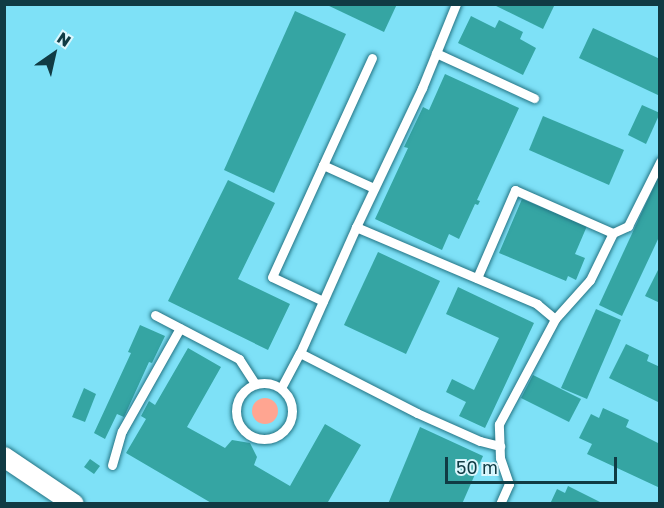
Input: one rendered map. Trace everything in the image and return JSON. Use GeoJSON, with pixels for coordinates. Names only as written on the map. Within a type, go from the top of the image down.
{"type":"FeatureCollection","features":[{"type":"Feature","properties":{"kind":"street"},"geometry":{"type":"LineString","coordinates":[[4,457],[52,497],[74,504]]}},
{"type":"Feature","properties":{"kind":"lane"},"geometry":{"type":"LineString","coordinates":[[281,388],[300,353],[456,4]]}},
{"type":"Feature","properties":{"kind":"lane"},"geometry":{"type":"LineString","coordinates":[[436,53],[534,98]]}},
{"type":"Feature","properties":{"kind":"lane"},"geometry":{"type":"LineString","coordinates":[[323,301],[272,277],[372,58]]}},
{"type":"Feature","properties":{"kind":"lane"},"geometry":{"type":"LineString","coordinates":[[500,504],[509,484],[500,458],[499,424],[555,319],[590,280],[613,233],[628,226],[660,162]]}},
{"type":"Feature","properties":{"kind":"lane"},"geometry":{"type":"LineString","coordinates":[[323,165],[374,188]]}},
{"type":"Feature","properties":{"kind":"lane"},"geometry":{"type":"LineString","coordinates":[[477,278],[515,190],[613,233]]}},
{"type":"Feature","properties":{"kind":"lane"},"geometry":{"type":"LineString","coordinates":[[356,226],[537,304],[555,319]]}},
{"type":"Feature","properties":{"kind":"lane"},"geometry":{"type":"LineString","coordinates":[[155,315],[240,359],[255,384]]}},
{"type":"Feature","properties":{"kind":"lane"},"geometry":{"type":"LineString","coordinates":[[112,465],[122,431],[180,328]]}},
{"type":"Feature","properties":{"kind":"lane"},"geometry":{"type":"LineString","coordinates":[[300,353],[417,413],[480,441],[500,446]]}},
{"type":"Feature","properties":{"kind":"lane"},"geometry":{"type":"LineString","coordinates":[[268,383],[281,388],[290,399],[292,412],[289,425],[280,435],[267,439],[260,438],[242,429],[237,417],[237,404],[243,392],[255,384],[268,383]]}},
{"type":"Feature","properties":{"kind":"shaded area"},"geometry":{"type":"Polygon","coordinates":[[[265,398],[274,402],[278,411],[274,420],[265,424],[256,420],[252,411],[256,402],[265,398]]]}},
{"type":"Feature","properties":{"kind":"building"},"geometry":{"type":"Polygon","coordinates":[[[325,4],[397,4],[384,32],[325,4]]]}},
{"type":"Feature","properties":{"kind":"building"},"geometry":{"type":"Polygon","coordinates":[[[492,4],[555,4],[543,29],[492,4]]]}},
{"type":"Feature","properties":{"kind":"building"},"geometry":{"type":"Polygon","coordinates":[[[295,11],[346,34],[274,193],[224,170],[295,11]]]}},
{"type":"Feature","properties":{"kind":"building"},"geometry":{"type":"Polygon","coordinates":[[[471,16],[495,28],[499,20],[523,32],[520,39],[536,48],[523,75],[458,43],[471,16]]]}},
{"type":"Feature","properties":{"kind":"building"},"geometry":{"type":"Polygon","coordinates":[[[593,28],[660,59],[660,96],[579,58],[593,28]]]}},
{"type":"Feature","properties":{"kind":"building"},"geometry":{"type":"Polygon","coordinates":[[[445,74],[519,108],[477,200],[480,201],[478,205],[475,204],[459,239],[449,234],[442,250],[375,219],[408,148],[404,147],[423,107],[429,110],[445,74]]]}},
{"type":"Feature","properties":{"kind":"building"},"geometry":{"type":"Polygon","coordinates":[[[642,105],[660,113],[646,144],[628,135],[642,105]]]}},
{"type":"Feature","properties":{"kind":"building"},"geometry":{"type":"Polygon","coordinates":[[[543,116],[624,150],[609,185],[529,150],[543,116]]]}},
{"type":"Feature","properties":{"kind":"building"},"geometry":{"type":"Polygon","coordinates":[[[660,173],[660,235],[622,316],[599,305],[660,173]]]}},
{"type":"Feature","properties":{"kind":"building"},"geometry":{"type":"Polygon","coordinates":[[[228,180],[275,203],[238,279],[290,304],[268,350],[168,301],[228,180]]]}},
{"type":"Feature","properties":{"kind":"building"},"geometry":{"type":"Polygon","coordinates":[[[522,199],[587,226],[575,254],[585,258],[576,280],[568,276],[566,281],[499,253],[522,199]]]}},
{"type":"Feature","properties":{"kind":"building"},"geometry":{"type":"Polygon","coordinates":[[[378,252],[440,281],[406,354],[344,325],[378,252]]]}},
{"type":"Feature","properties":{"kind":"building"},"geometry":{"type":"Polygon","coordinates":[[[660,266],[660,303],[645,296],[660,266]]]}},
{"type":"Feature","properties":{"kind":"building"},"geometry":{"type":"Polygon","coordinates":[[[458,287],[534,323],[485,428],[459,416],[466,402],[446,392],[452,379],[474,390],[499,338],[446,314],[458,287]]]}},
{"type":"Feature","properties":{"kind":"building"},"geometry":{"type":"Polygon","coordinates":[[[596,309],[621,320],[587,399],[561,388],[596,309]]]}},
{"type":"Feature","properties":{"kind":"building"},"geometry":{"type":"Polygon","coordinates":[[[140,325],[165,336],[152,363],[149,362],[124,417],[117,414],[105,439],[94,433],[131,353],[128,352],[140,325]]]}},
{"type":"Feature","properties":{"kind":"building"},"geometry":{"type":"Polygon","coordinates":[[[626,344],[649,355],[647,361],[660,367],[660,403],[609,378],[626,344]]]}},
{"type":"Feature","properties":{"kind":"building"},"geometry":{"type":"Polygon","coordinates":[[[188,348],[221,367],[187,427],[225,448],[232,440],[250,443],[257,457],[254,465],[290,486],[325,424],[361,445],[328,502],[332,504],[213,504],[126,453],[146,419],[141,416],[149,401],[155,405],[188,348]]]}},
{"type":"Feature","properties":{"kind":"building"},"geometry":{"type":"Polygon","coordinates":[[[533,375],[581,399],[569,422],[521,398],[533,375]]]}},
{"type":"Feature","properties":{"kind":"building"},"geometry":{"type":"Polygon","coordinates":[[[84,388],[96,394],[85,422],[72,417],[84,388]]]}},
{"type":"Feature","properties":{"kind":"building"},"geometry":{"type":"Polygon","coordinates":[[[603,408],[629,420],[626,427],[660,444],[660,488],[587,454],[592,444],[579,438],[591,414],[599,418],[603,408]]]}},
{"type":"Feature","properties":{"kind":"building"},"geometry":{"type":"Polygon","coordinates":[[[420,427],[483,456],[462,504],[388,504],[420,427]]]}},
{"type":"Feature","properties":{"kind":"building"},"geometry":{"type":"Polygon","coordinates":[[[90,459],[100,466],[94,474],[84,467],[90,459]]]}},
{"type":"Feature","properties":{"kind":"building"},"geometry":{"type":"Polygon","coordinates":[[[568,486],[604,504],[550,504],[557,489],[565,493],[568,486]]]}}]}
